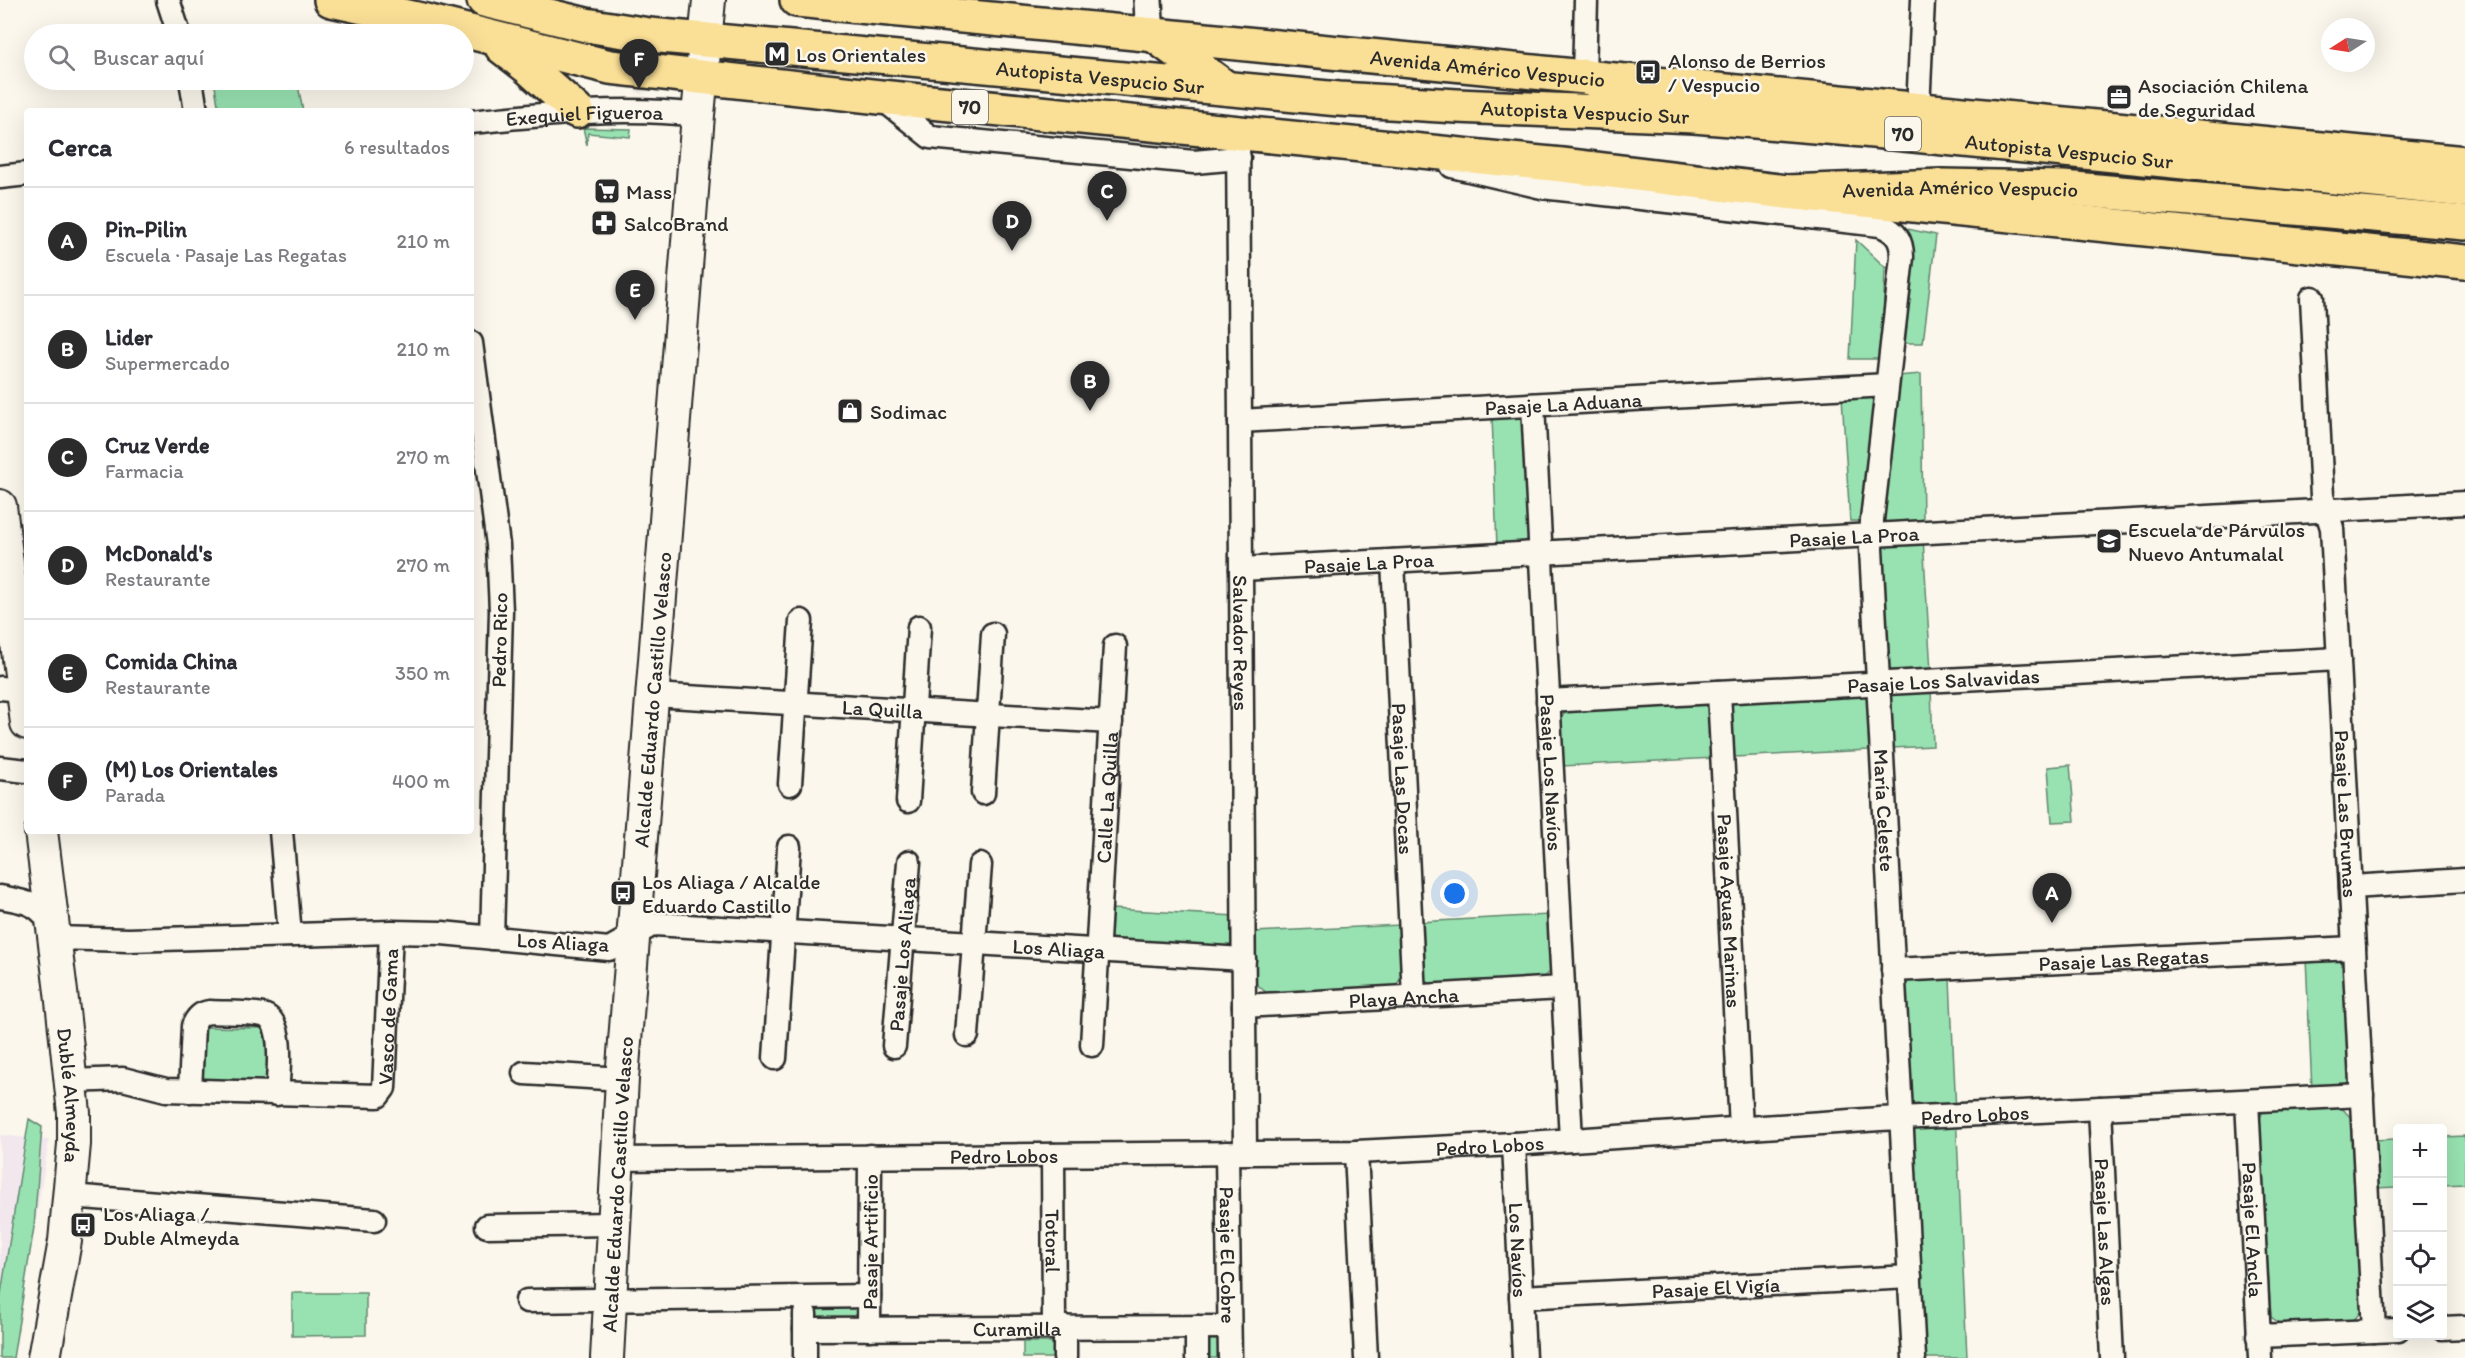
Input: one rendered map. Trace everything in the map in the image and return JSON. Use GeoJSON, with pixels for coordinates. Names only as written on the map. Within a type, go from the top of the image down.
{"type":"FeatureCollection","features":[{"type":"Feature","properties":{"kind":"main road","name":"Avenida Américo Vespucio"},"geometry":{"type":"LineString","coordinates":[[331,0],[433,24]]}},
{"type":"Feature","properties":{"kind":"main road","name":"70"},"geometry":{"type":"LineString","coordinates":[[484,0],[586,26],[706,40]]}},
{"type":"Feature","properties":{"kind":"main road","name":"Alcalde Eduardo Castillo Velasco"},"geometry":{"type":"LineString","coordinates":[[607,1358],[621,1079],[698,115],[710,0]]}},
{"type":"Feature","properties":{"kind":"main road","name":"Avenida Américo Vespucio"},"geometry":{"type":"LineString","coordinates":[[797,0],[2465,164]]}},
{"type":"Feature","properties":{"kind":"main road","name":"Avenida Américo Vespucio"},"geometry":{"type":"LineString","coordinates":[[474,33],[610,67],[880,98],[1239,146],[1385,147],[1787,192],[1941,186],[2063,188],[2465,223]]}},
{"type":"Feature","properties":{"kind":"main road"},"geometry":{"type":"LineString","coordinates":[[1154,35],[1228,88]]}},
{"type":"Feature","properties":{"kind":"main road"},"geometry":{"type":"LineString","coordinates":[[489,37],[529,68],[576,111]]}},
{"type":"Feature","properties":{"kind":"main road","name":"Autopista Vespucio Sur"},"geometry":{"type":"LineString","coordinates":[[706,40],[1228,88],[1457,106],[1694,116],[2269,169],[2465,190]]}},
{"type":"Feature","properties":{"kind":"main road"},"geometry":{"type":"LineString","coordinates":[[1584,76],[1694,116]]}},
{"type":"Feature","properties":{"kind":"main road","name":"70"},"geometry":{"type":"LineString","coordinates":[[1787,192],[2465,262]]}},
{"type":"Feature","properties":{"kind":"main road"},"geometry":{"type":"LineString","coordinates":[[0,506],[7,616],[21,707]]}},
{"type":"Feature","properties":{"kind":"main road","name":"Dublé Almeyda"},"geometry":{"type":"LineString","coordinates":[[41,834],[71,1081],[74,1144],[65,1242],[44,1358]]}},
{"type":"Feature","properties":{"kind":"street"},"geometry":{"type":"LineString","coordinates":[[168,0],[175,24]]}},
{"type":"Feature","properties":{"kind":"street"},"geometry":{"type":"LineString","coordinates":[[1149,0],[1149,21],[1154,35]]}},
{"type":"Feature","properties":{"kind":"street"},"geometry":{"type":"LineString","coordinates":[[1584,76],[1586,0]]}},
{"type":"Feature","properties":{"kind":"street"},"geometry":{"type":"LineString","coordinates":[[1918,110],[1923,0]]}},
{"type":"Feature","properties":{"kind":"street"},"geometry":{"type":"LineString","coordinates":[[193,90],[196,108]]}},
{"type":"Feature","properties":{"kind":"street","name":"Exequiel Figueroa"},"geometry":{"type":"LineString","coordinates":[[474,122],[576,111],[660,111],[698,115]]}},
{"type":"Feature","properties":{"kind":"street","name":"Salvador Reyes"},"geometry":{"type":"LineString","coordinates":[[1236,1152],[1244,1006],[1239,146]]}},
{"type":"Feature","properties":{"kind":"street","name":"Avenida Américo Vespucio"},"geometry":{"type":"LineString","coordinates":[[1385,147],[1502,179],[1542,187],[1880,225],[1898,236],[1902,250],[1902,264]]}},
{"type":"Feature","properties":{"kind":"street"},"geometry":{"type":"LineString","coordinates":[[0,177],[24,174]]}},
{"type":"Feature","properties":{"kind":"street","name":"María Celeste"},"geometry":{"type":"LineString","coordinates":[[1902,264],[1871,535],[1914,1358]]}},
{"type":"Feature","properties":{"kind":"street","name":"Pasaje Las Brumas"},"geometry":{"type":"LineString","coordinates":[[2312,298],[2322,496],[2332,528],[2374,1331]]}},
{"type":"Feature","properties":{"kind":"street","name":"Pedro Rico"},"geometry":{"type":"LineString","coordinates":[[474,366],[500,570],[501,611],[492,938]]}},
{"type":"Feature","properties":{"kind":"street","name":"Pasaje La Aduana"},"geometry":{"type":"LineString","coordinates":[[1240,421],[1887,385]]}},
{"type":"Feature","properties":{"kind":"street","name":"Pasaje Los Navíos"},"geometry":{"type":"LineString","coordinates":[[1533,405],[1571,1140]]}},
{"type":"Feature","properties":{"kind":"street","name":"Pasaje La Proa"},"geometry":{"type":"LineString","coordinates":[[1241,569],[2465,503]]}},
{"type":"Feature","properties":{"kind":"street","name":"Pasaje Las Docas"},"geometry":{"type":"LineString","coordinates":[[1393,561],[1413,997]]}},
{"type":"Feature","properties":{"kind":"street"},"geometry":{"type":"LineString","coordinates":[[790,784],[801,621]]}},
{"type":"Feature","properties":{"kind":"street"},"geometry":{"type":"LineString","coordinates":[[908,801],[919,627]]}},
{"type":"Feature","properties":{"kind":"street"},"geometry":{"type":"LineString","coordinates":[[983,793],[993,634]]}},
{"type":"Feature","properties":{"kind":"street","name":"Calle La Quilla"},"geometry":{"type":"LineString","coordinates":[[1099,950],[1115,646]]}},
{"type":"Feature","properties":{"kind":"street","name":"Pasaje Los Salvavidas"},"geometry":{"type":"LineString","coordinates":[[1548,701],[2339,659]]}},
{"type":"Feature","properties":{"kind":"street","name":"Pasaje Aguas Marinas"},"geometry":{"type":"LineString","coordinates":[[1719,692],[1741,1128]]}},
{"type":"Feature","properties":{"kind":"street","name":"La Quilla"},"geometry":{"type":"LineString","coordinates":[[653,695],[1111,722]]}},
{"type":"Feature","properties":{"kind":"street"},"geometry":{"type":"LineString","coordinates":[[0,768],[24,771]]}},
{"type":"Feature","properties":{"kind":"street"},"geometry":{"type":"LineString","coordinates":[[282,834],[290,935]]}},
{"type":"Feature","properties":{"kind":"street"},"geometry":{"type":"LineString","coordinates":[[775,1058],[789,847]]}},
{"type":"Feature","properties":{"kind":"street","name":"Pasaje Los Aliaga"},"geometry":{"type":"LineString","coordinates":[[894,1046],[909,862]]}},
{"type":"Feature","properties":{"kind":"street"},"geometry":{"type":"LineString","coordinates":[[967,1035],[980,865]]}},
{"type":"Feature","properties":{"kind":"street"},"geometry":{"type":"LineString","coordinates":[[2351,887],[2465,880]]}},
{"type":"Feature","properties":{"kind":"street"},"geometry":{"type":"LineString","coordinates":[[0,897],[31,903],[45,912],[55,933]]}},
{"type":"Feature","properties":{"kind":"street","name":"Los Aliaga"},"geometry":{"type":"LineString","coordinates":[[55,933],[129,940],[391,932],[492,938],[609,949],[654,924],[1244,959]]}},
{"type":"Feature","properties":{"kind":"street","name":"Vasco de Gama"},"geometry":{"type":"LineString","coordinates":[[277,1094],[375,1097],[381,1095],[384,1088],[391,932]]}},
{"type":"Feature","properties":{"kind":"street","name":"Pasaje Las Regatas"},"geometry":{"type":"LineString","coordinates":[[1893,970],[2354,948]]}},
{"type":"Feature","properties":{"kind":"street"},"geometry":{"type":"LineString","coordinates":[[1092,1045],[1099,950]]}},
{"type":"Feature","properties":{"kind":"street","name":"Playa Ancha"},"geometry":{"type":"LineString","coordinates":[[1244,1006],[1563,988]]}},
{"type":"Feature","properties":{"kind":"street"},"geometry":{"type":"LineString","coordinates":[[71,1081],[123,1080],[166,1090],[190,1091],[277,1094],[278,1034],[273,1022],[265,1016],[203,1013],[193,1026],[190,1091]]}},
{"type":"Feature","properties":{"kind":"street"},"geometry":{"type":"LineString","coordinates":[[524,1073],[621,1079]]}},
{"type":"Feature","properties":{"kind":"street","name":"Pedro Lobos"},"geometry":{"type":"LineString","coordinates":[[616,1159],[1356,1152],[1514,1144],[1901,1118],[2362,1095]]}},
{"type":"Feature","properties":{"kind":"street","name":"Pasaje El Ancla"},"geometry":{"type":"LineString","coordinates":[[2247,1101],[2259,1347]]}},
{"type":"Feature","properties":{"kind":"street","name":"Pasaje Las Algas"},"geometry":{"type":"LineString","coordinates":[[2100,1108],[2112,1358]]}},
{"type":"Feature","properties":{"kind":"street","name":"Los Navíos"},"geometry":{"type":"LineString","coordinates":[[1514,1144],[1524,1358]]}},
{"type":"Feature","properties":{"kind":"street","name":"Pasaje El Cobre"},"geometry":{"type":"LineString","coordinates":[[1230,1358],[1229,1327],[1236,1152]]}},
{"type":"Feature","properties":{"kind":"street"},"geometry":{"type":"LineString","coordinates":[[1356,1152],[1366,1358]]}},
{"type":"Feature","properties":{"kind":"street","name":"Totoral"},"geometry":{"type":"LineString","coordinates":[[1053,1155],[1060,1327],[1065,1358]]}},
{"type":"Feature","properties":{"kind":"street","name":"Pasaje Artificio"},"geometry":{"type":"LineString","coordinates":[[870,1156],[870,1329]]}},
{"type":"Feature","properties":{"kind":"street"},"geometry":{"type":"LineString","coordinates":[[70,1196],[374,1220]]}},
{"type":"Feature","properties":{"kind":"street"},"geometry":{"type":"LineString","coordinates":[[487,1226],[613,1224]]}},
{"type":"Feature","properties":{"kind":"street","name":"Pasaje El Vigía"},"geometry":{"type":"LineString","coordinates":[[1521,1297],[1910,1277]]}},
{"type":"Feature","properties":{"kind":"street"},"geometry":{"type":"LineString","coordinates":[[527,1301],[869,1296]]}},
{"type":"Feature","properties":{"kind":"street"},"geometry":{"type":"LineString","coordinates":[[805,1297],[805,1358]]}},
{"type":"Feature","properties":{"kind":"street","name":"Pasaje El Cobre"},"geometry":{"type":"LineString","coordinates":[[1197,1327],[1197,1358]]}},
{"type":"Feature","properties":{"kind":"street","name":"Curamilla"},"geometry":{"type":"LineString","coordinates":[[805,1329],[1229,1327]]}},
{"type":"Feature","properties":{"kind":"street"},"geometry":{"type":"LineString","coordinates":[[2447,1328],[2465,1327]]}},
{"type":"Feature","properties":{"kind":"street"},"geometry":{"type":"LineString","coordinates":[[2259,1347],[2393,1330]]}},
{"type":"Feature","properties":{"kind":"shaded area"},"geometry":{"type":"Polygon","coordinates":[[[0,1135],[49,1140],[14,1358],[0,1358],[0,1135]]]}},
{"type":"Feature","properties":{"kind":"green space"},"geometry":{"type":"Polygon","coordinates":[[[216,90],[299,90],[302,108],[219,108],[216,90]]]}},
{"type":"Feature","properties":{"kind":"green space"},"geometry":{"type":"Polygon","coordinates":[[[583,128],[631,129],[630,137],[588,133],[587,145],[583,128]]]}},
{"type":"Feature","properties":{"kind":"green space"},"geometry":{"type":"Polygon","coordinates":[[[1903,228],[1936,235],[1923,343],[1898,343],[1903,228]]]}},
{"type":"Feature","properties":{"kind":"green space"},"geometry":{"type":"Polygon","coordinates":[[[1856,240],[1885,267],[1882,359],[1850,359],[1856,240]]]}},
{"type":"Feature","properties":{"kind":"green space"},"geometry":{"type":"Polygon","coordinates":[[[1921,374],[1923,521],[1883,524],[1897,376],[1921,374]]]}},
{"type":"Feature","properties":{"kind":"green space"},"geometry":{"type":"Polygon","coordinates":[[[1877,395],[1860,521],[1850,521],[1842,397],[1877,395]]]}},
{"type":"Feature","properties":{"kind":"green space"},"geometry":{"type":"Polygon","coordinates":[[[1518,413],[1524,423],[1532,534],[1522,546],[1497,547],[1492,416],[1518,413]]]}},
{"type":"Feature","properties":{"kind":"green space"},"geometry":{"type":"Polygon","coordinates":[[[1923,538],[1931,672],[1887,675],[1879,540],[1923,538]]]}},
{"type":"Feature","properties":{"kind":"green space"},"geometry":{"type":"Polygon","coordinates":[[[1931,688],[1933,746],[1892,748],[1890,690],[1931,688]]]}},
{"type":"Feature","properties":{"kind":"green space"},"geometry":{"type":"Polygon","coordinates":[[[1867,691],[1869,750],[1562,766],[1561,717],[1570,709],[1867,691]]]}},
{"type":"Feature","properties":{"kind":"green space"},"geometry":{"type":"Polygon","coordinates":[[[2070,765],[2075,821],[2052,822],[2048,767],[2070,765]]]}},
{"type":"Feature","properties":{"kind":"green space"},"geometry":{"type":"Polygon","coordinates":[[[1111,909],[1236,916],[1234,949],[1109,942],[1111,909]]]}},
{"type":"Feature","properties":{"kind":"green space"},"geometry":{"type":"Polygon","coordinates":[[[1549,915],[1554,969],[1541,979],[1433,986],[1420,975],[1418,922],[1549,915]]]}},
{"type":"Feature","properties":{"kind":"green space"},"geometry":{"type":"Polygon","coordinates":[[[1401,925],[1402,977],[1394,988],[1268,994],[1255,983],[1254,932],[1401,925]]]}},
{"type":"Feature","properties":{"kind":"green space"},"geometry":{"type":"Polygon","coordinates":[[[2348,956],[2353,1074],[2343,1089],[2312,1090],[2306,958],[2348,956]]]}},
{"type":"Feature","properties":{"kind":"green space"},"geometry":{"type":"Polygon","coordinates":[[[1950,979],[1967,1358],[1925,1358],[1900,980],[1950,979]]]}},
{"type":"Feature","properties":{"kind":"green space"},"geometry":{"type":"Polygon","coordinates":[[[199,1027],[269,1028],[268,1082],[199,1081],[199,1027]]]}},
{"type":"Feature","properties":{"kind":"green space"},"geometry":{"type":"Polygon","coordinates":[[[2341,1107],[2351,1118],[2364,1308],[2353,1321],[2282,1325],[2271,1317],[2258,1122],[2264,1110],[2341,1107]]]}},
{"type":"Feature","properties":{"kind":"green space"},"geometry":{"type":"Polygon","coordinates":[[[29,1119],[42,1127],[34,1227],[13,1358],[0,1358],[0,1300],[29,1119]]]}},
{"type":"Feature","properties":{"kind":"green space"},"geometry":{"type":"Polygon","coordinates":[[[2465,1136],[2465,1184],[2447,1185],[2447,1137],[2465,1136]]]}},
{"type":"Feature","properties":{"kind":"green space"},"geometry":{"type":"Polygon","coordinates":[[[2393,1139],[2393,1187],[2374,1188],[2372,1140],[2393,1139]]]}},
{"type":"Feature","properties":{"kind":"green space"},"geometry":{"type":"Polygon","coordinates":[[[292,1293],[366,1293],[366,1335],[292,1336],[292,1293]]]}},
{"type":"Feature","properties":{"kind":"green space"},"geometry":{"type":"Polygon","coordinates":[[[811,1301],[862,1301],[863,1325],[812,1325],[811,1301]]]}},
{"type":"Feature","properties":{"kind":"green space"},"geometry":{"type":"Polygon","coordinates":[[[1223,1332],[1224,1358],[1204,1358],[1204,1333],[1223,1332]]]}},
{"type":"Feature","properties":{"kind":"green space"},"geometry":{"type":"Polygon","coordinates":[[[1023,1342],[1055,1342],[1056,1358],[1023,1358],[1023,1342]]]}},
{"type":"Feature","properties":{"kind":"place","name":"Los Orientales"},"geometry":{"type":"Point","coordinates":[777,54]}},
{"type":"Feature","properties":{"kind":"place","name":"Alonso de Berrios / Vespucio"},"geometry":{"type":"Point","coordinates":[1648,72]}},
{"type":"Feature","properties":{"kind":"place","name":"(M) Los Orientales"},"geometry":{"type":"Point","coordinates":[639,89]}},
{"type":"Feature","properties":{"kind":"place","name":"Asociación Chilena de Seguridad"},"geometry":{"type":"Point","coordinates":[2119,97]}},
{"type":"Feature","properties":{"kind":"place","name":"Mass"},"geometry":{"type":"Point","coordinates":[607,191]}},
{"type":"Feature","properties":{"kind":"place","name":"Cruz Verde"},"geometry":{"type":"Point","coordinates":[1107,221]}},
{"type":"Feature","properties":{"kind":"place","name":"SalcoBrand"},"geometry":{"type":"Point","coordinates":[604,223]}},
{"type":"Feature","properties":{"kind":"place","name":"McDonald's"},"geometry":{"type":"Point","coordinates":[1012,251]}},
{"type":"Feature","properties":{"kind":"place","name":"Comida China"},"geometry":{"type":"Point","coordinates":[635,320]}},
{"type":"Feature","properties":{"kind":"place","name":"Sodimac"},"geometry":{"type":"Point","coordinates":[850,411]}},
{"type":"Feature","properties":{"kind":"place","name":"Lider"},"geometry":{"type":"Point","coordinates":[1090,411]}},
{"type":"Feature","properties":{"kind":"place","name":"Escuela de Párvulos Nuevo Antumalal"},"geometry":{"type":"Point","coordinates":[2109,541]}},
{"type":"Feature","properties":{"kind":"place","name":"Los Aliaga / Alcalde Eduardo Castillo"},"geometry":{"type":"Point","coordinates":[623,893]}},
{"type":"Feature","properties":{"kind":"place","name":"Pin-Pilin"},"geometry":{"type":"Point","coordinates":[2052,923]}},
{"type":"Feature","properties":{"kind":"place","name":"Los Aliaga / Duble Almeyda"},"geometry":{"type":"Point","coordinates":[83,1225]}}]}
